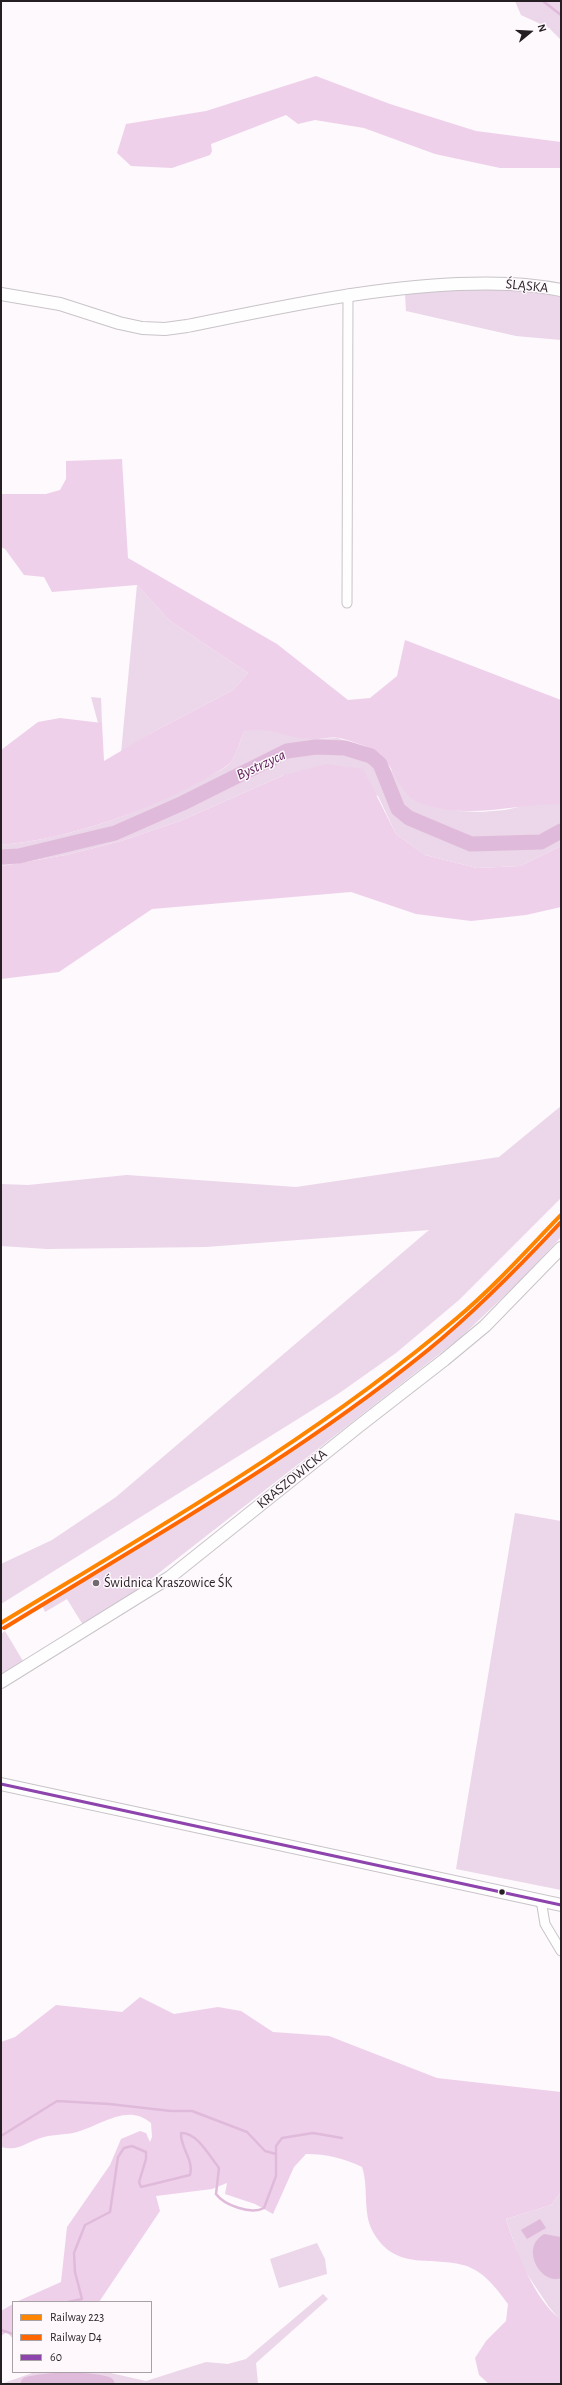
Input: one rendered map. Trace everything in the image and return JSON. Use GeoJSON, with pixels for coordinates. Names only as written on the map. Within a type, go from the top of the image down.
{"type":"FeatureCollection","features":[{"type":"Feature","properties":{"kind":"street","name":"ŚLĄSKA"},"geometry":{"type":"LineString","coordinates":[[1,294],[60,304],[120,323],[165,329],[188,326],[348,294],[439,285],[520,283],[561,290]]}},
{"type":"Feature","properties":{"kind":"street"},"geometry":{"type":"LineString","coordinates":[[347,603],[348,294]]}},
{"type":"Feature","properties":{"kind":"street","name":"KRASZOWICKA"},"geometry":{"type":"LineString","coordinates":[[1,1682],[170,1577],[444,1360],[490,1321],[561,1248]]}},
{"type":"Feature","properties":{"kind":"street"},"geometry":{"type":"LineString","coordinates":[[1,1784],[561,1905]]}},
{"type":"Feature","properties":{"kind":"street"},"geometry":{"type":"LineString","coordinates":[[541,1900],[545,1924],[561,1951]]}},
{"type":"Feature","properties":{"kind":"shaded area"},"geometry":{"type":"Polygon","coordinates":[[[515,1],[561,1],[561,40],[549,28],[521,15],[515,1]]]}},
{"type":"Feature","properties":{"kind":"shaded area"},"geometry":{"type":"Polygon","coordinates":[[[316,76],[390,104],[476,131],[561,142],[561,168],[500,168],[435,154],[364,128],[315,120],[298,124],[286,115],[211,144],[212,151],[210,155],[172,168],[131,166],[117,153],[126,124],[206,111],[316,76]]]}},
{"type":"Feature","properties":{"kind":"shaded area"},"geometry":{"type":"Polygon","coordinates":[[[505,289],[561,296],[561,340],[516,336],[406,311],[405,293],[505,289]]]}},
{"type":"Feature","properties":{"kind":"shaded area"},"geometry":{"type":"Polygon","coordinates":[[[122,459],[128,558],[277,644],[348,700],[370,698],[397,676],[405,640],[561,700],[561,804],[476,811],[441,809],[422,804],[414,800],[402,788],[389,765],[383,758],[377,752],[369,748],[340,738],[333,737],[310,739],[268,731],[252,730],[244,732],[235,755],[231,762],[226,766],[208,777],[160,801],[108,822],[81,830],[54,837],[1,845],[1,750],[38,722],[60,718],[102,723],[104,761],[153,732],[233,690],[248,673],[169,620],[137,585],[52,592],[44,577],[24,575],[5,549],[1,547],[1,494],[46,494],[60,490],[66,479],[66,461],[122,459]]]}},
{"type":"Feature","properties":{"kind":"shaded area"},"geometry":{"type":"Polygon","coordinates":[[[137,585],[169,620],[248,673],[233,690],[153,732],[121,753],[137,585]]]}},
{"type":"Feature","properties":{"kind":"shaded area"},"geometry":{"type":"Polygon","coordinates":[[[91,697],[101,698],[102,723],[98,723],[91,697]]]}},
{"type":"Feature","properties":{"kind":"shaded area"},"geometry":{"type":"Polygon","coordinates":[[[256,728],[310,739],[338,738],[377,752],[391,770],[458,811],[481,812],[505,810],[532,804],[561,804],[561,846],[520,866],[477,868],[425,855],[396,834],[378,796],[284,775],[180,821],[121,841],[66,855],[1,866],[1,845],[54,837],[81,830],[134,812],[185,789],[227,766],[237,751],[244,732],[256,728]]]}},
{"type":"Feature","properties":{"kind":"shaded area"},"geometry":{"type":"Polygon","coordinates":[[[327,764],[363,769],[396,834],[425,855],[477,868],[520,866],[561,846],[561,907],[526,915],[471,921],[416,914],[351,892],[152,909],[59,972],[1,979],[1,866],[66,855],[121,841],[180,821],[284,775],[327,764]]]}},
{"type":"Feature","properties":{"kind":"shaded area"},"geometry":{"type":"Polygon","coordinates":[[[561,1106],[561,1198],[459,1300],[396,1353],[338,1394],[1,1604],[1,1564],[52,1540],[116,1497],[429,1230],[206,1247],[47,1249],[1,1246],[1,1184],[28,1185],[127,1175],[296,1187],[499,1157],[561,1106]]]}},
{"type":"Feature","properties":{"kind":"shaded area"},"geometry":{"type":"Polygon","coordinates":[[[561,1223],[561,1237],[519,1282],[460,1338],[137,1590],[83,1625],[67,1599],[45,1612],[42,1605],[279,1458],[371,1395],[415,1362],[454,1329],[509,1277],[561,1223]]]}},
{"type":"Feature","properties":{"kind":"shaded area"},"geometry":{"type":"Polygon","coordinates":[[[515,1513],[561,1521],[561,1890],[456,1869],[515,1513]]]}},
{"type":"Feature","properties":{"kind":"shaded area"},"geometry":{"type":"Polygon","coordinates":[[[5,1631],[23,1661],[1,1675],[1,1634],[5,1631]]]}},
{"type":"Feature","properties":{"kind":"shaded area"},"geometry":{"type":"Polygon","coordinates":[[[140,1997],[174,2014],[218,2007],[241,2011],[273,2032],[329,2036],[437,2078],[561,2092],[561,2192],[551,2205],[506,2219],[515,2246],[534,2287],[551,2311],[561,2320],[561,2384],[489,2384],[479,2375],[475,2358],[486,2341],[506,2321],[508,2304],[489,2281],[470,2267],[450,2263],[414,2260],[402,2257],[392,2252],[382,2244],[373,2232],[370,2225],[362,2167],[348,2161],[328,2156],[306,2154],[294,2167],[273,2214],[255,2204],[225,2194],[227,2183],[212,2189],[156,2196],[160,2211],[100,2301],[18,2301],[61,2282],[67,2227],[110,2165],[121,2139],[140,2131],[146,2133],[150,2142],[152,2137],[151,2123],[142,2117],[124,2115],[114,2117],[77,2132],[44,2137],[13,2148],[1,2147],[1,2042],[15,2037],[56,2005],[122,2012],[140,1997]]]}},
{"type":"Feature","properties":{"kind":"shaded area"},"geometry":{"type":"Polygon","coordinates":[[[561,2192],[560,2320],[549,2307],[523,2268],[506,2219],[551,2205],[561,2192]]]}},
{"type":"Feature","properties":{"kind":"shaded area"},"geometry":{"type":"Polygon","coordinates":[[[540,2219],[546,2228],[527,2239],[521,2230],[540,2219]]]}},
{"type":"Feature","properties":{"kind":"shaded area"},"geometry":{"type":"Polygon","coordinates":[[[544,2234],[561,2237],[561,2278],[554,2279],[543,2274],[535,2262],[533,2249],[535,2243],[544,2234]]]}},
{"type":"Feature","properties":{"kind":"shaded area"},"geometry":{"type":"Polygon","coordinates":[[[317,2243],[325,2259],[327,2274],[279,2288],[270,2259],[317,2243]]]}},
{"type":"Feature","properties":{"kind":"shaded area"},"geometry":{"type":"Polygon","coordinates":[[[323,2294],[328,2299],[256,2363],[258,2384],[1,2384],[32,2373],[110,2373],[146,2381],[206,2362],[228,2364],[246,2359],[323,2294]]]}},
{"type":"Feature","properties":{"kind":"shaded area"},"geometry":{"type":"Polygon","coordinates":[[[12,2305],[12,2338],[7,2332],[1,2336],[1,2311],[12,2305]]]}},
{"type":"Feature","properties":{"kind":"waterway"},"geometry":{"type":"LineString","coordinates":[[543,1],[561,15]]}},
{"type":"Feature","properties":{"kind":"waterway","name":"Bystrzyca"},"geometry":{"type":"LineString","coordinates":[[1,857],[19,856],[115,833],[183,803],[287,751],[316,747],[345,748],[371,756],[380,764],[398,809],[409,818],[471,844],[541,842],[561,831]]}},
{"type":"Feature","properties":{"kind":"waterway"},"geometry":{"type":"LineString","coordinates":[[1,2136],[57,2101],[109,2104],[171,2111],[192,2111],[247,2132],[265,2151],[276,2154]]}},
{"type":"Feature","properties":{"kind":"waterway"},"geometry":{"type":"LineString","coordinates":[[73,2301],[82,2299],[75,2272],[74,2253],[85,2225],[110,2212],[118,2157],[124,2148],[132,2146],[146,2152],[146,2159],[139,2182],[141,2187],[190,2175],[191,2169],[189,2159],[181,2138],[181,2133],[192,2136],[203,2146],[219,2168],[216,2194],[225,2202],[238,2208],[245,2210],[259,2210],[264,2208],[276,2176],[276,2146],[282,2138],[313,2133],[342,2138]]}},
{"type":"Feature","properties":{"kind":"waterway"},"geometry":{"type":"LineString","coordinates":[[1,2330],[12,2334]]}},
{"type":"Feature","properties":{"kind":"waterway"},"geometry":{"type":"LineString","coordinates":[[28,2384],[68,2380],[107,2384]]}},
{"type":"Feature","properties":{"kind":"rail line","name":"223"},"geometry":{"type":"LineString","coordinates":[[1,1623],[235,1480],[349,1402],[404,1361],[471,1306],[561,1215]]}},
{"type":"Feature","properties":{"kind":"rail line","name":"D4"},"geometry":{"type":"LineString","coordinates":[[4,1628],[167,1530],[274,1462],[378,1389],[428,1350],[463,1320],[513,1272],[561,1222]]}},
{"type":"Feature","properties":{"kind":"transit line","name":"60"},"geometry":{"type":"LineString","coordinates":[[1,1784],[561,1905]]}},
{"type":"Feature","properties":{"kind":"place","name":"Świdnica Kraszowice ŚK"},"geometry":{"type":"Point","coordinates":[96,1583]}}]}
